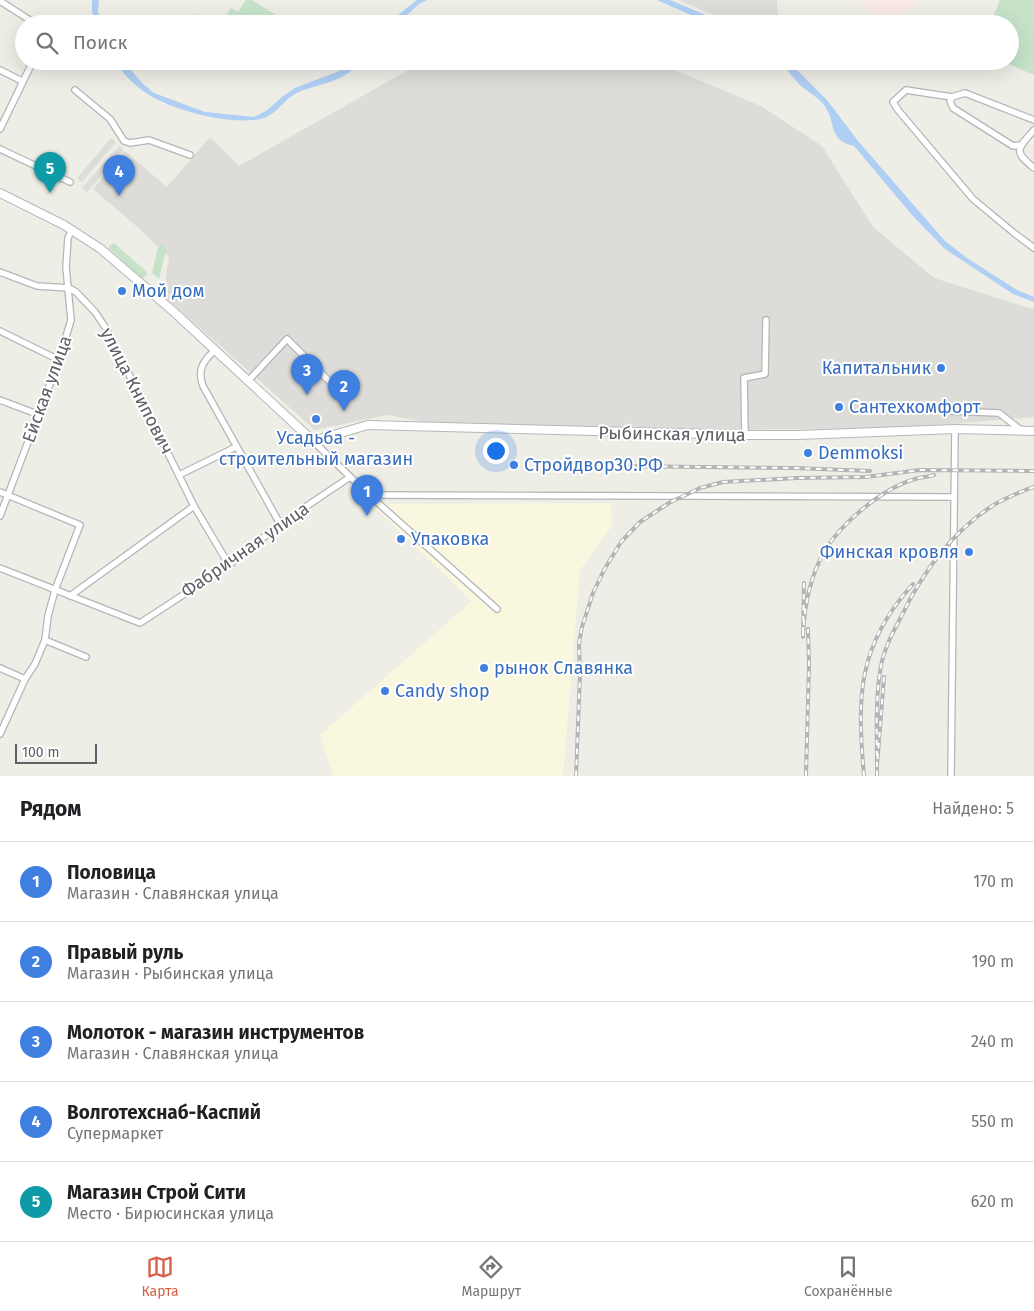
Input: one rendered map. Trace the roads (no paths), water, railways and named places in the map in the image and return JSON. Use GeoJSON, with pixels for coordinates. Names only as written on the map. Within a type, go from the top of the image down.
{"type":"FeatureCollection","features":[{"type":"Feature","properties":{"kind":"main road"},"geometry":{"type":"LineString","coordinates":[[0,193],[72,230],[101,249],[174,312],[313,441]]}},
{"type":"Feature","properties":{"kind":"main road","name":"Рыбинская улица"},"geometry":{"type":"LineString","coordinates":[[313,441],[368,426],[745,435],[798,435],[955,428],[1034,430]]}},
{"type":"Feature","properties":{"kind":"street"},"geometry":{"type":"LineString","coordinates":[[0,1],[22,15]]}},
{"type":"Feature","properties":{"kind":"street"},"geometry":{"type":"LineString","coordinates":[[0,70],[22,81]]}},
{"type":"Feature","properties":{"kind":"street"},"geometry":{"type":"LineString","coordinates":[[0,129],[28,70]]}},
{"type":"Feature","properties":{"kind":"street"},"geometry":{"type":"LineString","coordinates":[[75,90],[110,119],[124,141],[130,143],[149,140],[190,155]]}},
{"type":"Feature","properties":{"kind":"street"},"geometry":{"type":"LineString","coordinates":[[1034,120],[964,94],[952,97],[906,90],[893,102],[973,199],[1034,248]]}},
{"type":"Feature","properties":{"kind":"street"},"geometry":{"type":"LineString","coordinates":[[952,97],[950,102],[953,108],[1013,146],[1021,145]]}},
{"type":"Feature","properties":{"kind":"street"},"geometry":{"type":"LineString","coordinates":[[1034,130],[1021,145],[1021,157],[1034,168]]}},
{"type":"Feature","properties":{"kind":"street"},"geometry":{"type":"LineString","coordinates":[[0,149],[70,182]]}},
{"type":"Feature","properties":{"kind":"street","name":"Ейская улица"},"geometry":{"type":"LineString","coordinates":[[0,516],[59,360],[71,320],[67,252],[68,238],[72,230]]}},
{"type":"Feature","properties":{"kind":"street"},"geometry":{"type":"LineString","coordinates":[[0,272],[38,286],[69,288]]}},
{"type":"Feature","properties":{"kind":"street","name":"улица Книпович"},"geometry":{"type":"LineString","coordinates":[[69,288],[84,299],[107,330],[194,506],[229,565]]}},
{"type":"Feature","properties":{"kind":"street"},"geometry":{"type":"LineString","coordinates":[[745,435],[744,378],[765,374],[766,320]]}},
{"type":"Feature","properties":{"kind":"street"},"geometry":{"type":"LineString","coordinates":[[0,331],[59,360]]}},
{"type":"Feature","properties":{"kind":"street"},"geometry":{"type":"LineString","coordinates":[[248,381],[287,339],[339,391]]}},
{"type":"Feature","properties":{"kind":"street"},"geometry":{"type":"LineString","coordinates":[[215,350],[209,356],[199,376],[236,447],[280,524]]}},
{"type":"Feature","properties":{"kind":"street"},"geometry":{"type":"LineString","coordinates":[[0,400],[37,414]]}},
{"type":"Feature","properties":{"kind":"street"},"geometry":{"type":"LineString","coordinates":[[950,411],[999,413],[1021,430]]}},
{"type":"Feature","properties":{"kind":"street"},"geometry":{"type":"LineString","coordinates":[[951,776],[955,428]]}},
{"type":"Feature","properties":{"kind":"street"},"geometry":{"type":"LineString","coordinates":[[313,441],[350,477],[497,609]]}},
{"type":"Feature","properties":{"kind":"street"},"geometry":{"type":"LineString","coordinates":[[179,475],[236,447]]}},
{"type":"Feature","properties":{"kind":"street","name":"Фабричная улица"},"geometry":{"type":"LineString","coordinates":[[70,596],[140,623],[229,565],[280,524],[350,477]]}},
{"type":"Feature","properties":{"kind":"street"},"geometry":{"type":"LineString","coordinates":[[0,492],[80,525],[55,590],[48,616],[46,640],[35,664],[24,679],[0,734]]}},
{"type":"Feature","properties":{"kind":"street"},"geometry":{"type":"LineString","coordinates":[[370,495],[954,497]]}},
{"type":"Feature","properties":{"kind":"street"},"geometry":{"type":"LineString","coordinates":[[0,568],[70,596],[194,506]]}},
{"type":"Feature","properties":{"kind":"street"},"geometry":{"type":"LineString","coordinates":[[46,640],[86,657]]}},
{"type":"Feature","properties":{"kind":"street"},"geometry":{"type":"LineString","coordinates":[[0,668],[24,679]]}},
{"type":"Feature","properties":{"kind":"water"},"geometry":{"type":"Polygon","coordinates":[[[92,0],[99,0],[99,15],[93,15],[92,0]]]}},
{"type":"Feature","properties":{"kind":"water"},"geometry":{"type":"Polygon","coordinates":[[[417,0],[427,0],[419,4],[407,15],[398,15],[417,0]]]}},
{"type":"Feature","properties":{"kind":"water"},"geometry":{"type":"Polygon","coordinates":[[[657,0],[670,0],[706,15],[691,15],[657,0]]]}},
{"type":"Feature","properties":{"kind":"water"},"geometry":{"type":"Polygon","coordinates":[[[122,70],[131,70],[154,93],[205,112],[254,117],[266,111],[295,88],[341,70],[352,70],[334,80],[296,93],[269,116],[251,120],[219,118],[185,110],[154,98],[143,91],[122,70]]]}},
{"type":"Feature","properties":{"kind":"water"},"geometry":{"type":"Polygon","coordinates":[[[788,70],[797,70],[827,100],[858,141],[945,241],[967,258],[1017,290],[1034,297],[1034,302],[1013,294],[945,249],[912,215],[854,146],[845,143],[836,135],[824,105],[788,70]]]}},
{"type":"Feature","properties":{"kind":"railway"},"geometry":{"type":"LineString","coordinates":[[618,466],[795,468],[870,471]]}},
{"type":"Feature","properties":{"kind":"railway"},"geometry":{"type":"LineString","coordinates":[[576,776],[580,674],[579,643],[582,627],[593,593],[604,570],[621,542],[640,522],[669,503],[700,488],[723,482],[866,477],[920,470],[1034,471]]}},
{"type":"Feature","properties":{"kind":"railway"},"geometry":{"type":"LineString","coordinates":[[804,583],[803,637],[806,604],[811,582],[819,562],[831,541],[852,519],[877,498],[917,478],[934,475]]}},
{"type":"Feature","properties":{"kind":"railway"},"geometry":{"type":"LineString","coordinates":[[884,677],[877,766],[877,703],[881,666],[889,641],[918,585],[951,541],[977,517],[1002,500],[1034,487]]}},
{"type":"Feature","properties":{"kind":"railway"},"geometry":{"type":"LineString","coordinates":[[864,776],[861,721],[865,673],[871,651],[881,629],[913,584]]}},
{"type":"Feature","properties":{"kind":"railway"},"geometry":{"type":"LineString","coordinates":[[806,776],[808,629]]}},
{"type":"Feature","properties":{"kind":"railway"},"geometry":{"type":"LineString","coordinates":[[877,766],[877,776]]}},
{"type":"Feature","properties":{"kind":"place","name":"Магазин Строй Сити"},"geometry":{"type":"Point","coordinates":[50,193]}},
{"type":"Feature","properties":{"kind":"place","name":"Волготехснаб-Каспий"},"geometry":{"type":"Point","coordinates":[119,196]}},
{"type":"Feature","properties":{"kind":"place","name":"Мой дом"},"geometry":{"type":"Point","coordinates":[122,291]}},
{"type":"Feature","properties":{"kind":"place","name":"Капитальник"},"geometry":{"type":"Point","coordinates":[941,368]}},
{"type":"Feature","properties":{"kind":"place","name":"Молоток - магазин инструментов"},"geometry":{"type":"Point","coordinates":[307,395]}},
{"type":"Feature","properties":{"kind":"place","name":"Сантехкомфорт"},"geometry":{"type":"Point","coordinates":[839,407]}},
{"type":"Feature","properties":{"kind":"place","name":"Правый руль"},"geometry":{"type":"Point","coordinates":[344,411]}},
{"type":"Feature","properties":{"kind":"place","name":"Усадьба - строительный магазин"},"geometry":{"type":"Point","coordinates":[316,419]}},
{"type":"Feature","properties":{"kind":"place","name":"Demmoksi"},"geometry":{"type":"Point","coordinates":[808,453]}},
{"type":"Feature","properties":{"kind":"place","name":"Стройдвор30.РФ"},"geometry":{"type":"Point","coordinates":[514,465]}},
{"type":"Feature","properties":{"kind":"place","name":"Половица"},"geometry":{"type":"Point","coordinates":[367,516]}},
{"type":"Feature","properties":{"kind":"place","name":"Упаковка"},"geometry":{"type":"Point","coordinates":[401,539]}},
{"type":"Feature","properties":{"kind":"place","name":"Финская кровля"},"geometry":{"type":"Point","coordinates":[969,552]}},
{"type":"Feature","properties":{"kind":"place","name":"рынок Славянка"},"geometry":{"type":"Point","coordinates":[484,668]}},
{"type":"Feature","properties":{"kind":"place","name":"Candy shop"},"geometry":{"type":"Point","coordinates":[385,691]}}]}
